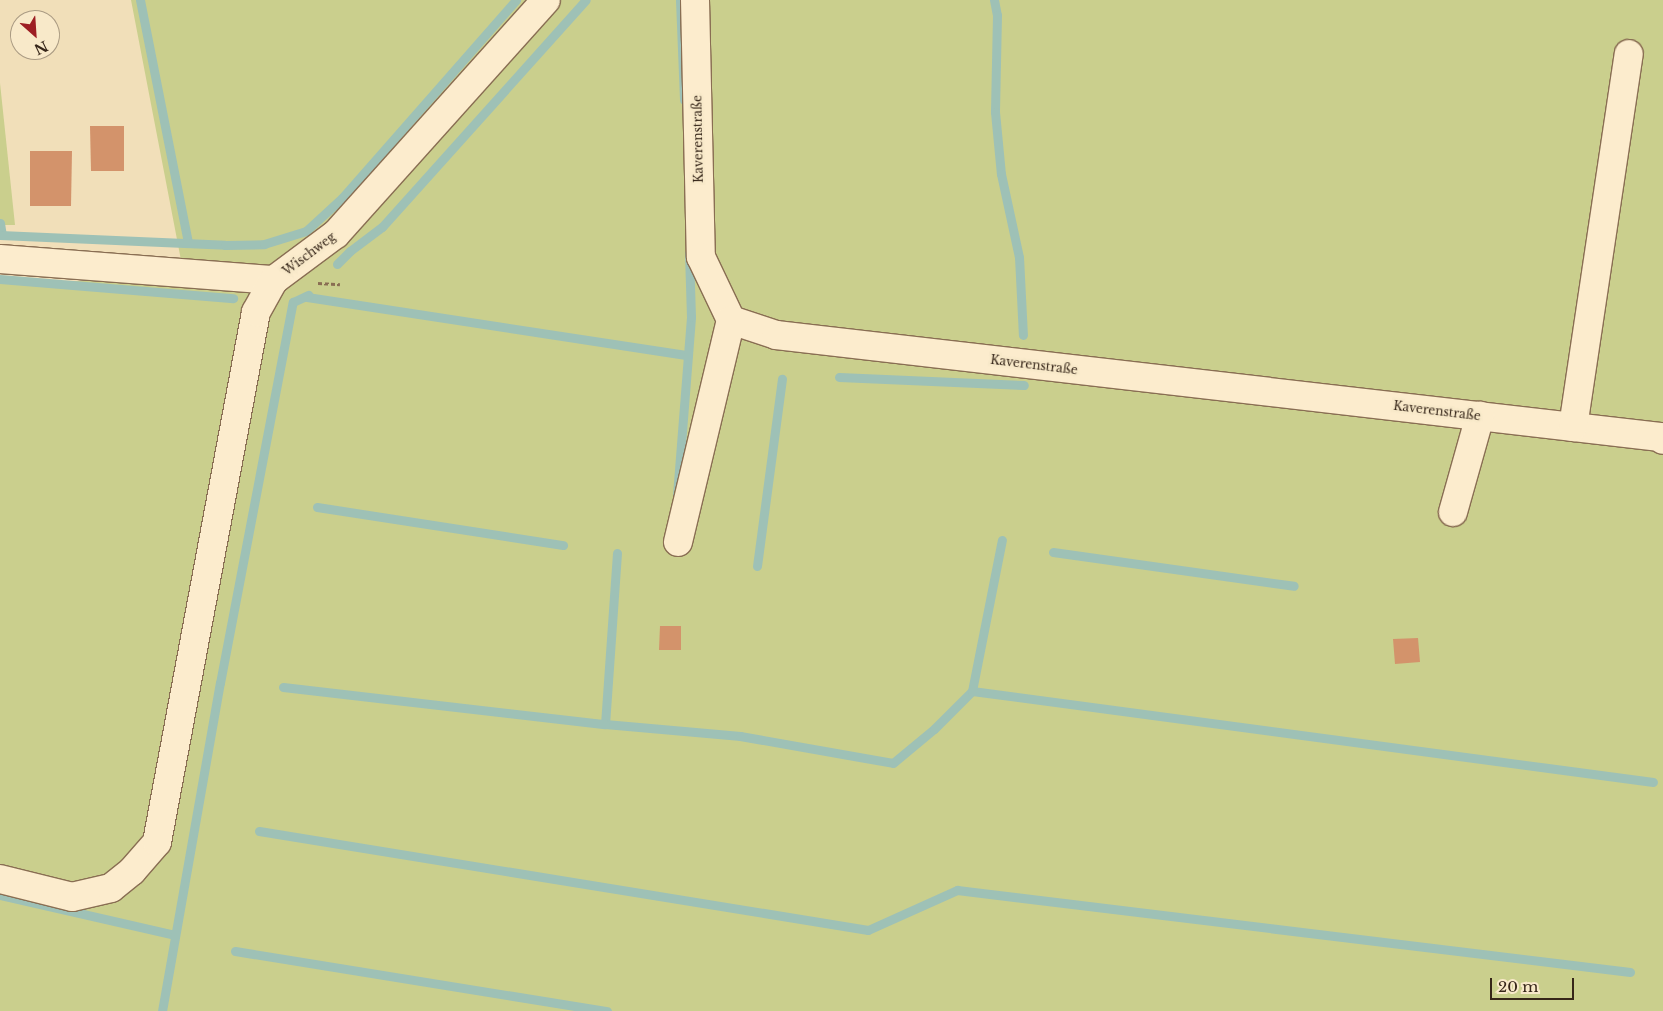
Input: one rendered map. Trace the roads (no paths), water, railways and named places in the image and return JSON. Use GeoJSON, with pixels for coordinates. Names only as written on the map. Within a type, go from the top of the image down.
{"type":"FeatureCollection","features":[{"type":"Feature","properties":{"kind":"lane","name":"Wischweg"},"geometry":{"type":"LineString","coordinates":[[0,259],[274,280],[336,234],[546,0]]}},
{"type":"Feature","properties":{"kind":"lane","name":"Kaverenstraße"},"geometry":{"type":"LineString","coordinates":[[694,0],[701,257],[731,320],[776,335],[1660,437],[1663,440]]}},
{"type":"Feature","properties":{"kind":"lane"},"geometry":{"type":"LineString","coordinates":[[1573,427],[1629,54]]}},
{"type":"Feature","properties":{"kind":"lane"},"geometry":{"type":"LineString","coordinates":[[0,879],[72,897],[111,888],[132,871],[157,842],[256,312],[274,280]]}},
{"type":"Feature","properties":{"kind":"lane"},"geometry":{"type":"LineString","coordinates":[[678,542],[731,320]]}},
{"type":"Feature","properties":{"kind":"lane"},"geometry":{"type":"LineString","coordinates":[[1453,512],[1480,416]]}},
{"type":"Feature","properties":{"kind":"waterway"},"geometry":{"type":"LineString","coordinates":[[140,0],[188,242]]}},
{"type":"Feature","properties":{"kind":"waterway"},"geometry":{"type":"LineString","coordinates":[[0,235],[225,245],[264,244],[306,231],[342,198],[516,0]]}},
{"type":"Feature","properties":{"kind":"waterway"},"geometry":{"type":"LineString","coordinates":[[337,264],[350,251],[382,227],[586,0]]}},
{"type":"Feature","properties":{"kind":"waterway"},"geometry":{"type":"LineString","coordinates":[[680,0],[684,100]]}},
{"type":"Feature","properties":{"kind":"waterway"},"geometry":{"type":"LineString","coordinates":[[994,0],[997,15],[995,112],[1001,174],[1019,257],[1023,335]]}},
{"type":"Feature","properties":{"kind":"waterway"},"geometry":{"type":"LineString","coordinates":[[0,223],[2,235]]}},
{"type":"Feature","properties":{"kind":"waterway"},"geometry":{"type":"LineString","coordinates":[[677,495],[691,317],[689,253]]}},
{"type":"Feature","properties":{"kind":"waterway"},"geometry":{"type":"LineString","coordinates":[[0,279],[233,298]]}},
{"type":"Feature","properties":{"kind":"waterway"},"geometry":{"type":"LineString","coordinates":[[162,1011],[220,683],[293,302],[308,295]]}},
{"type":"Feature","properties":{"kind":"waterway"},"geometry":{"type":"LineString","coordinates":[[307,297],[688,355]]}},
{"type":"Feature","properties":{"kind":"waterway"},"geometry":{"type":"LineString","coordinates":[[839,377],[1024,385]]}},
{"type":"Feature","properties":{"kind":"waterway"},"geometry":{"type":"LineString","coordinates":[[757,566],[782,379]]}},
{"type":"Feature","properties":{"kind":"waterway"},"geometry":{"type":"LineString","coordinates":[[317,507],[563,545]]}},
{"type":"Feature","properties":{"kind":"waterway"},"geometry":{"type":"LineString","coordinates":[[972,691],[1002,540]]}},
{"type":"Feature","properties":{"kind":"waterway"},"geometry":{"type":"LineString","coordinates":[[1053,552],[1294,586]]}},
{"type":"Feature","properties":{"kind":"waterway"},"geometry":{"type":"LineString","coordinates":[[617,553],[605,724],[740,736],[893,763],[934,729],[972,691],[1653,782]]}},
{"type":"Feature","properties":{"kind":"waterway"},"geometry":{"type":"LineString","coordinates":[[283,687],[605,724]]}},
{"type":"Feature","properties":{"kind":"waterway"},"geometry":{"type":"LineString","coordinates":[[259,831],[868,930],[957,890],[1630,972]]}},
{"type":"Feature","properties":{"kind":"waterway"},"geometry":{"type":"LineString","coordinates":[[0,895],[174,935]]}},
{"type":"Feature","properties":{"kind":"waterway"},"geometry":{"type":"LineString","coordinates":[[235,951],[607,1011]]}}]}
